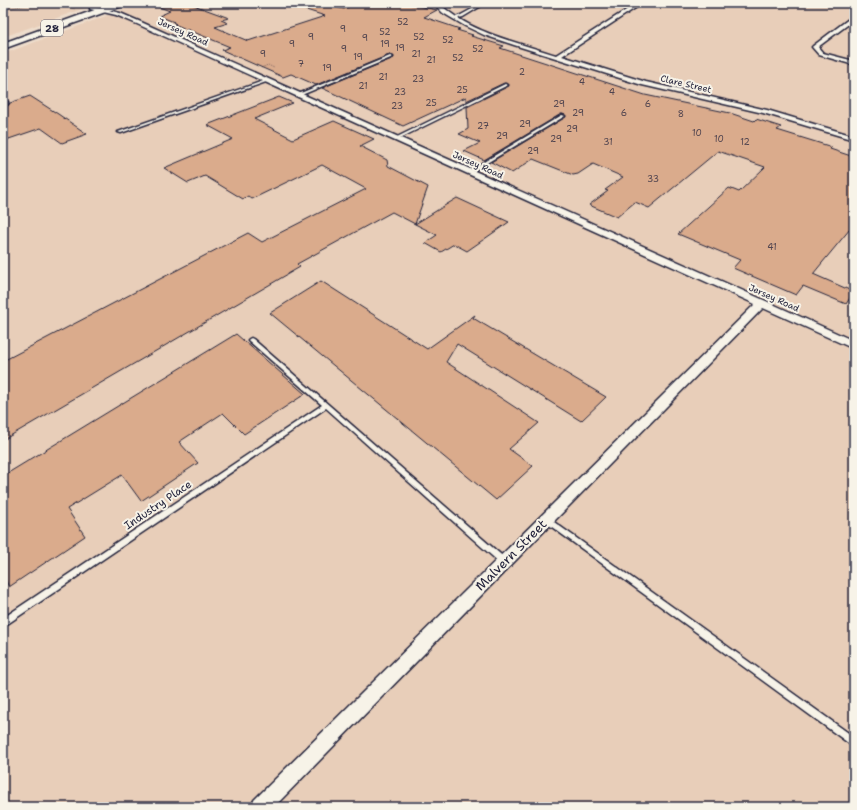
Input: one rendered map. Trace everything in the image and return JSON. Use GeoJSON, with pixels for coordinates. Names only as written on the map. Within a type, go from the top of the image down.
{"type":"FeatureCollection","features":[{"type":"Feature","properties":{"kind":"main road","name":"28"},"geometry":{"type":"LineString","coordinates":[[3,40],[101,7],[122,3]]}},
{"type":"Feature","properties":{"kind":"main road","name":"28"},"geometry":{"type":"LineString","coordinates":[[3,46],[101,7]]}},
{"type":"Feature","properties":{"kind":"street","name":"Clare Street"},"geometry":{"type":"LineString","coordinates":[[436,3],[454,18],[479,31],[516,44],[644,84],[765,111],[854,138]]}},
{"type":"Feature","properties":{"kind":"street"},"geometry":{"type":"LineString","coordinates":[[558,57],[640,3]]}},
{"type":"Feature","properties":{"kind":"street","name":"Jersey Road"},"geometry":{"type":"LineString","coordinates":[[101,7],[854,345]]}},
{"type":"Feature","properties":{"kind":"street"},"geometry":{"type":"LineString","coordinates":[[854,17],[815,47],[821,54],[854,63]]}},
{"type":"Feature","properties":{"kind":"street","name":"Malvern Street"},"geometry":{"type":"LineString","coordinates":[[261,807],[762,303]]}},
{"type":"Feature","properties":{"kind":"lane"},"geometry":{"type":"LineString","coordinates":[[454,18],[462,16],[485,3]]}},
{"type":"Feature","properties":{"kind":"lane"},"geometry":{"type":"LineString","coordinates":[[298,95],[391,57]]}},
{"type":"Feature","properties":{"kind":"lane"},"geometry":{"type":"LineString","coordinates":[[120,132],[267,81]]}},
{"type":"Feature","properties":{"kind":"lane"},"geometry":{"type":"LineString","coordinates":[[395,139],[506,86]]}},
{"type":"Feature","properties":{"kind":"lane"},"geometry":{"type":"LineString","coordinates":[[469,172],[564,116]]}},
{"type":"Feature","properties":{"kind":"lane"},"geometry":{"type":"LineString","coordinates":[[251,340],[504,562]]}},
{"type":"Feature","properties":{"kind":"lane","name":"Industry Place"},"geometry":{"type":"LineString","coordinates":[[3,623],[326,405]]}},
{"type":"Feature","properties":{"kind":"lane"},"geometry":{"type":"LineString","coordinates":[[547,520],[854,742]]}},
{"type":"Feature","properties":{"kind":"path"},"geometry":{"type":"LineString","coordinates":[[3,10],[34,3]]}},
{"type":"Feature","properties":{"kind":"path"},"geometry":{"type":"LineString","coordinates":[[42,5],[50,3],[59,4]]}},
{"type":"Feature","properties":{"kind":"path"},"geometry":{"type":"LineString","coordinates":[[68,7],[75,9],[74,11]]}},
{"type":"Feature","properties":{"kind":"shaded area"},"geometry":{"type":"Polygon","coordinates":[[[3,3],[99,3],[3,37],[3,3]]]}},
{"type":"Feature","properties":{"kind":"shaded area"},"geometry":{"type":"Polygon","coordinates":[[[141,3],[854,3],[854,807],[3,807],[3,54],[141,3]]]}},
{"type":"Feature","properties":{"kind":"building"},"geometry":{"type":"Polygon","coordinates":[[[188,3],[229,18],[221,20],[228,23],[215,27],[248,41],[325,16],[300,8],[301,3],[317,3],[344,9],[356,3],[403,3],[437,10],[424,17],[460,29],[457,30],[473,35],[471,36],[504,46],[500,48],[645,95],[730,113],[754,121],[756,119],[781,127],[777,130],[832,147],[830,149],[854,157],[854,230],[850,229],[813,274],[854,292],[846,304],[803,286],[796,295],[733,268],[740,260],[678,234],[729,188],[739,192],[765,167],[718,151],[649,208],[635,202],[617,217],[589,205],[608,191],[605,190],[623,177],[593,164],[578,174],[573,175],[533,159],[512,173],[491,162],[566,117],[565,115],[561,114],[484,160],[464,151],[480,143],[459,134],[468,129],[467,107],[509,86],[508,84],[504,83],[466,101],[466,97],[403,126],[322,88],[394,58],[393,56],[389,55],[316,85],[291,74],[283,77],[222,50],[230,47],[174,24],[176,24],[159,16],[170,11],[151,4],[188,3]]]}},
{"type":"Feature","properties":{"kind":"building"},"geometry":{"type":"Polygon","coordinates":[[[30,96],[87,134],[62,143],[41,128],[3,141],[3,105],[8,106],[10,103],[30,96]]]}},
{"type":"Feature","properties":{"kind":"building"},"geometry":{"type":"Polygon","coordinates":[[[279,97],[293,103],[254,119],[293,139],[334,121],[374,139],[360,146],[387,160],[388,166],[428,187],[415,224],[392,212],[297,264],[300,267],[3,440],[3,361],[248,233],[262,242],[366,189],[322,165],[252,199],[248,196],[243,199],[205,176],[188,183],[164,168],[233,139],[207,125],[279,97]]]}},
{"type":"Feature","properties":{"kind":"building"},"geometry":{"type":"Polygon","coordinates":[[[457,198],[509,222],[467,251],[454,244],[441,252],[425,243],[437,235],[415,224],[457,198]]]}},
{"type":"Feature","properties":{"kind":"building"},"geometry":{"type":"Polygon","coordinates":[[[321,281],[427,349],[475,315],[473,318],[606,397],[581,421],[457,344],[446,362],[539,423],[509,449],[533,466],[496,500],[270,313],[321,281]]]}},
{"type":"Feature","properties":{"kind":"building"},"geometry":{"type":"Polygon","coordinates":[[[236,334],[305,394],[244,434],[223,413],[179,442],[198,463],[141,501],[122,475],[67,509],[85,536],[9,587],[3,575],[3,476],[236,334]]]}}]}
